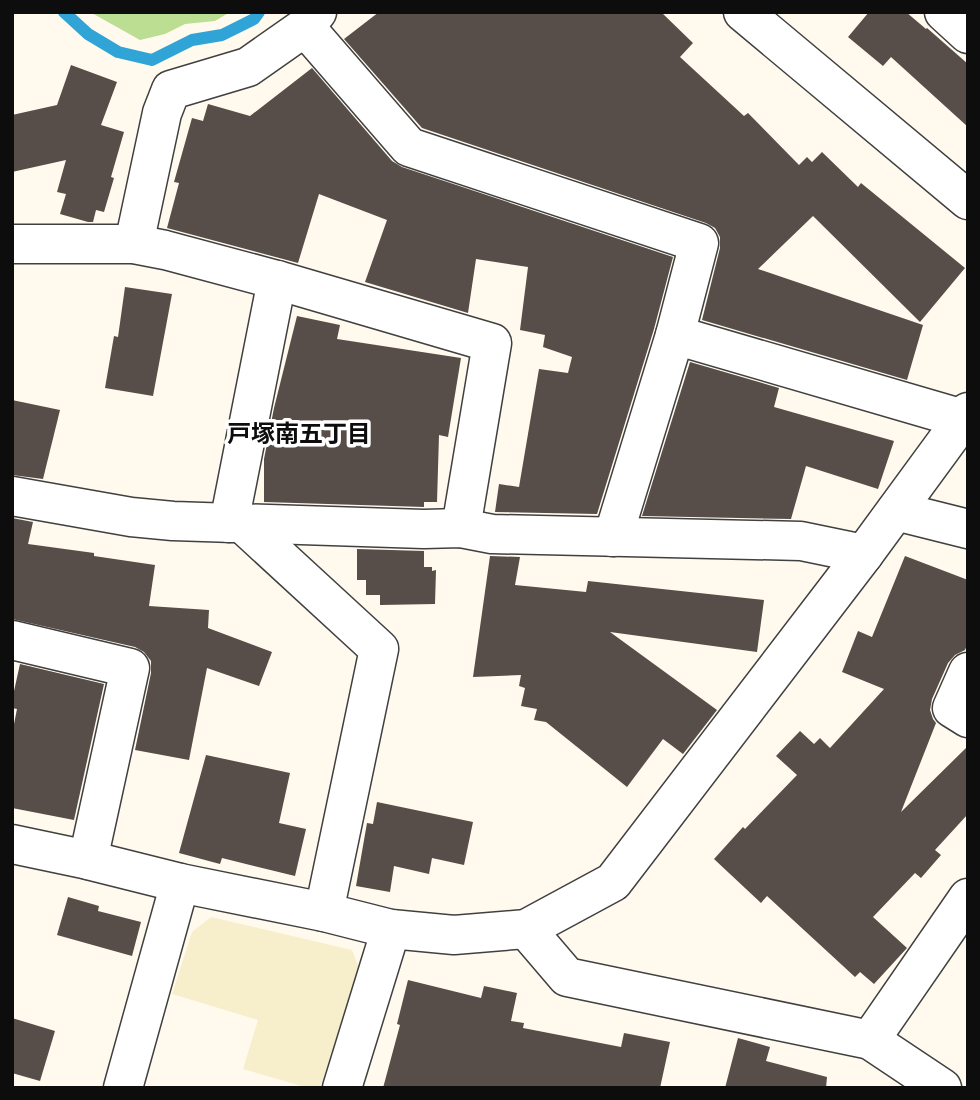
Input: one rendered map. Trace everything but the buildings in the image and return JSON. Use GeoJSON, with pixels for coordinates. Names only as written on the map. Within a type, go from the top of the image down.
{"type":"FeatureCollection","features":[{"type":"Feature","properties":{"kind":"street"},"geometry":{"type":"LineString","coordinates":[[743,12],[968,200]]}},
{"type":"Feature","properties":{"kind":"street"},"geometry":{"type":"LineString","coordinates":[[944,12],[968,34]]}},
{"type":"Feature","properties":{"kind":"street"},"geometry":{"type":"LineString","coordinates":[[134,244],[162,113],[171,90],[248,67],[311,20],[409,147],[699,243],[675,335],[612,537]]}},
{"type":"Feature","properties":{"kind":"street"},"geometry":{"type":"LineString","coordinates":[[12,244],[134,244],[165,250],[492,343],[461,528]]}},
{"type":"Feature","properties":{"kind":"street"},"geometry":{"type":"LineString","coordinates":[[236,523],[277,280]]}},
{"type":"Feature","properties":{"kind":"street"},"geometry":{"type":"LineString","coordinates":[[12,844],[391,929],[454,935],[526,929],[613,882],[864,554],[965,416],[675,335]]}},
{"type":"Feature","properties":{"kind":"street"},"geometry":{"type":"LineString","coordinates":[[12,496],[173,522],[461,528],[492,534],[801,541],[864,554]]}},
{"type":"Feature","properties":{"kind":"street"},"geometry":{"type":"LineString","coordinates":[[896,511],[968,529]]}},
{"type":"Feature","properties":{"kind":"street"},"geometry":{"type":"LineString","coordinates":[[236,523],[379,649],[324,912]]}},
{"type":"Feature","properties":{"kind":"street"},"geometry":{"type":"LineString","coordinates":[[12,640],[130,668],[88,860]]}},
{"type":"Feature","properties":{"kind":"street"},"geometry":{"type":"LineString","coordinates":[[968,672],[952,708],[968,718]]}},
{"type":"Feature","properties":{"kind":"street"},"geometry":{"type":"LineString","coordinates":[[123,1088],[180,883]]}},
{"type":"Feature","properties":{"kind":"street"},"geometry":{"type":"LineString","coordinates":[[870,1040],[968,898]]}},
{"type":"Feature","properties":{"kind":"street"},"geometry":{"type":"LineString","coordinates":[[342,1088],[391,929]]}},
{"type":"Feature","properties":{"kind":"street"},"geometry":{"type":"LineString","coordinates":[[526,929],[567,977],[870,1040],[937,1086]]}},
{"type":"Feature","properties":{"kind":"shaded area"},"geometry":{"type":"Polygon","coordinates":[[[211,917],[352,950],[359,968],[320,1088],[308,1088],[243,1069],[258,1020],[172,994],[192,932],[211,917]]]}},
{"type":"Feature","properties":{"kind":"green space"},"geometry":{"type":"Polygon","coordinates":[[[90,12],[230,12],[215,21],[185,24],[165,34],[140,40],[90,12]]]}},
{"type":"Feature","properties":{"kind":"waterway"},"geometry":{"type":"LineString","coordinates":[[64,12],[88,34],[118,52],[152,60],[192,40],[222,35],[254,19],[259,12]]}},
{"type":"Feature","properties":{"kind":"district","name":"戸塚南五丁目"},"geometry":{"type":"Point","coordinates":[299,433]}}]}
